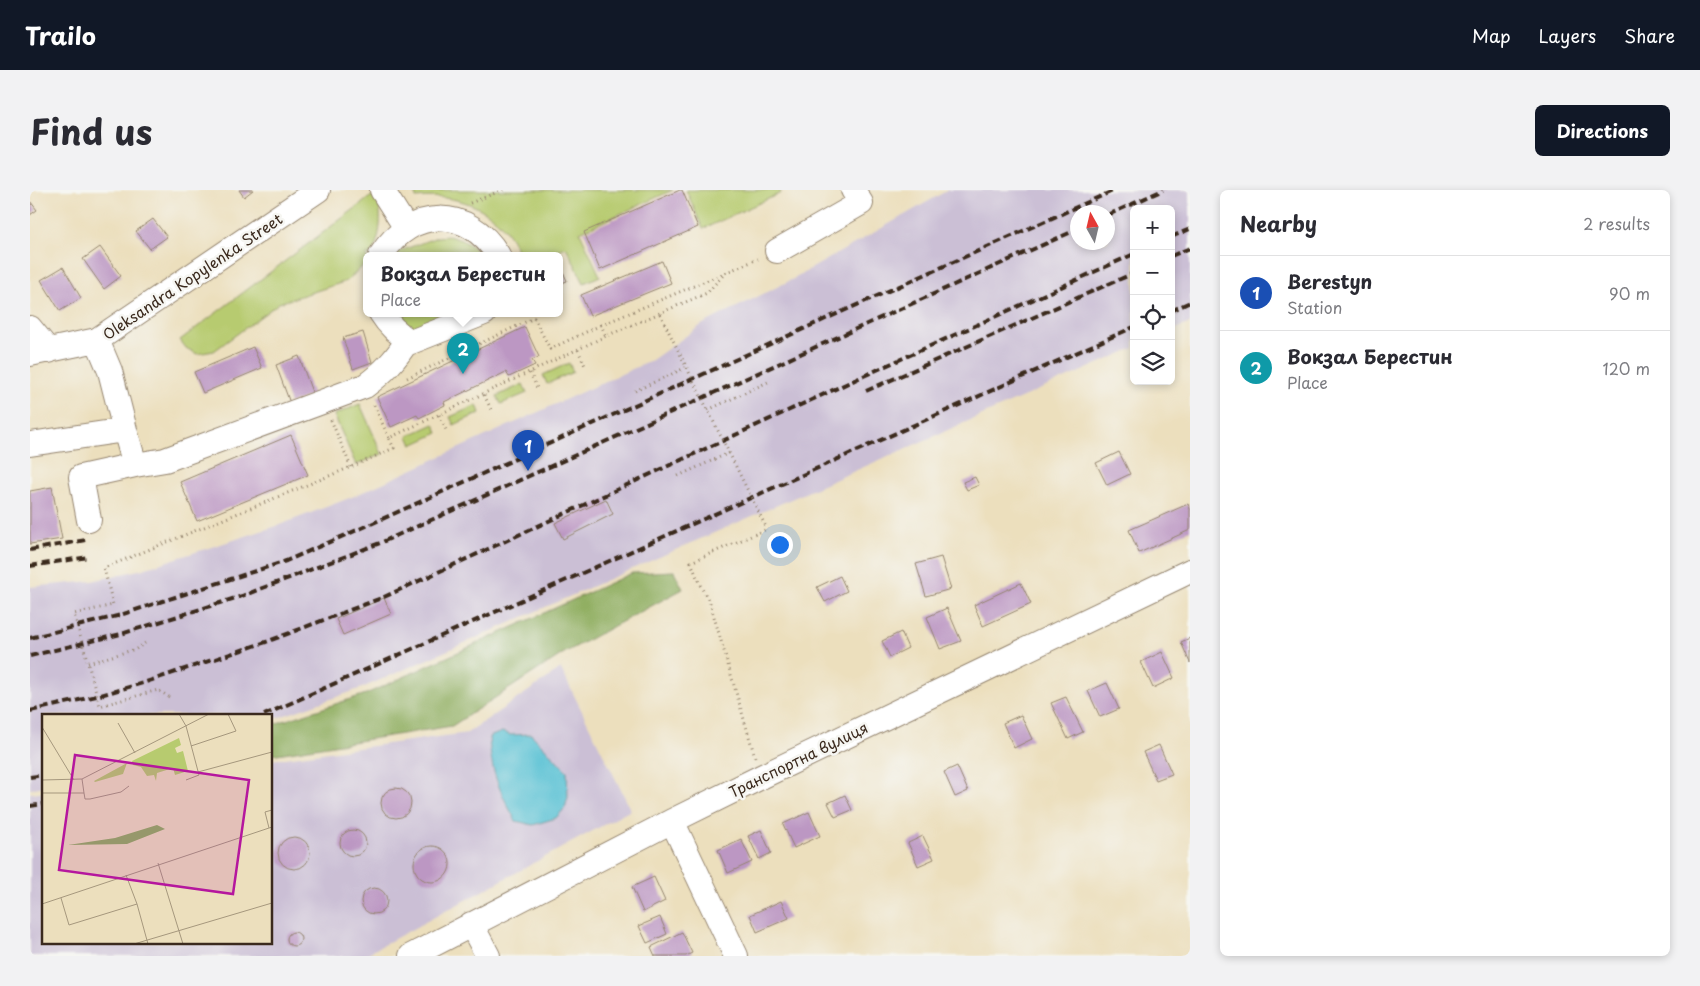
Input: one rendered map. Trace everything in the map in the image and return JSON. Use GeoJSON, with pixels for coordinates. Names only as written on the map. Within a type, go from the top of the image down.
{"type":"FeatureCollection","features":[{"type":"Feature","properties":{"kind":"street","name":"Oleksandra Kopylenka Street"},"geometry":{"type":"LineString","coordinates":[[39,352],[97,340],[318,190]]}},
{"type":"Feature","properties":{"kind":"street"},"geometry":{"type":"LineString","coordinates":[[382,190],[406,228]]}},
{"type":"Feature","properties":{"kind":"street"},"geometry":{"type":"LineString","coordinates":[[777,251],[861,203],[853,190]]}},
{"type":"Feature","properties":{"kind":"street"},"geometry":{"type":"LineString","coordinates":[[383,252],[389,243],[406,228],[425,220],[440,219],[454,221],[480,233],[496,252]]}},
{"type":"Feature","properties":{"kind":"street"},"geometry":{"type":"LineString","coordinates":[[384,317],[388,324],[411,342],[474,317]]}},
{"type":"Feature","properties":{"kind":"street"},"geometry":{"type":"LineString","coordinates":[[30,328],[39,352]]}},
{"type":"Feature","properties":{"kind":"street"},"geometry":{"type":"LineString","coordinates":[[97,340],[110,371],[134,466]]}},
{"type":"Feature","properties":{"kind":"street"},"geometry":{"type":"LineString","coordinates":[[89,520],[82,477],[165,460],[365,386],[381,374],[408,340]]}},
{"type":"Feature","properties":{"kind":"street"},"geometry":{"type":"LineString","coordinates":[[30,444],[125,430]]}},
{"type":"Feature","properties":{"kind":"street","name":"Транспортна вулиця"},"geometry":{"type":"LineString","coordinates":[[411,956],[672,820],[1190,571]]}},
{"type":"Feature","properties":{"kind":"street"},"geometry":{"type":"LineString","coordinates":[[672,820],[736,956]]}},
{"type":"Feature","properties":{"kind":"street"},"geometry":{"type":"LineString","coordinates":[[471,924],[488,956]]}},
{"type":"Feature","properties":{"kind":"path"},"geometry":{"type":"LineString","coordinates":[[404,380],[534,318],[550,350],[601,325],[777,251]]}},
{"type":"Feature","properties":{"kind":"path"},"geometry":{"type":"LineString","coordinates":[[389,438],[606,336],[707,292],[726,272]]}},
{"type":"Feature","properties":{"kind":"path"},"geometry":{"type":"LineString","coordinates":[[660,314],[767,529],[691,562],[700,585],[710,603],[761,777]]}},
{"type":"Feature","properties":{"kind":"path"},"geometry":{"type":"LineString","coordinates":[[601,325],[606,336]]}},
{"type":"Feature","properties":{"kind":"path"},"geometry":{"type":"LineString","coordinates":[[578,350],[586,368]]}},
{"type":"Feature","properties":{"kind":"path"},"geometry":{"type":"LineString","coordinates":[[635,391],[687,367]]}},
{"type":"Feature","properties":{"kind":"path"},"geometry":{"type":"LineString","coordinates":[[530,373],[538,390]]}},
{"type":"Feature","properties":{"kind":"path"},"geometry":{"type":"LineString","coordinates":[[708,410],[770,381]]}},
{"type":"Feature","properties":{"kind":"path"},"geometry":{"type":"LineString","coordinates":[[169,697],[158,690],[100,706],[74,614],[113,605],[104,568],[394,448],[365,386]]}},
{"type":"Feature","properties":{"kind":"path"},"geometry":{"type":"LineString","coordinates":[[484,394],[492,411]]}},
{"type":"Feature","properties":{"kind":"path"},"geometry":{"type":"LineString","coordinates":[[323,401],[351,467]]}},
{"type":"Feature","properties":{"kind":"path"},"geometry":{"type":"LineString","coordinates":[[439,415],[447,432]]}},
{"type":"Feature","properties":{"kind":"path"},"geometry":{"type":"LineString","coordinates":[[678,476],[729,453]]}},
{"type":"Feature","properties":{"kind":"path"},"geometry":{"type":"LineString","coordinates":[[88,663],[136,649],[145,643]]}},
{"type":"Feature","properties":{"kind":"shaded area"},"geometry":{"type":"Polygon","coordinates":[[[948,190],[1190,190],[1190,323],[1175,329],[1175,205],[1130,205],[1130,350],[362,688],[272,720],[272,714],[42,714],[42,786],[30,789],[30,587],[92,581],[143,569],[277,526],[352,497],[652,360],[703,324],[795,278],[948,190]]]}},
{"type":"Feature","properties":{"kind":"shaded area"},"geometry":{"type":"Polygon","coordinates":[[[561,669],[631,810],[363,956],[30,956],[30,793],[42,792],[42,944],[272,944],[272,760],[467,733],[561,669]]]}},
{"type":"Feature","properties":{"kind":"green space"},"geometry":{"type":"Polygon","coordinates":[[[414,190],[673,190],[580,232],[600,276],[584,283],[566,247],[551,252],[518,252],[512,239],[502,226],[478,208],[448,198],[416,198],[414,190]]]}},
{"type":"Feature","properties":{"kind":"green space"},"geometry":{"type":"Polygon","coordinates":[[[686,190],[780,190],[781,193],[703,229],[686,190]]]}},
{"type":"Feature","properties":{"kind":"green space"},"geometry":{"type":"Polygon","coordinates":[[[377,192],[380,225],[375,247],[372,252],[363,252],[363,266],[347,281],[279,303],[214,351],[197,354],[186,348],[180,340],[377,192]]]}},
{"type":"Feature","properties":{"kind":"green space"},"geometry":{"type":"Polygon","coordinates":[[[448,236],[466,242],[477,252],[398,252],[437,237],[448,236]]]}},
{"type":"Feature","properties":{"kind":"green space"},"geometry":{"type":"Polygon","coordinates":[[[398,317],[456,317],[426,327],[410,325],[398,317]]]}},
{"type":"Feature","properties":{"kind":"green space"},"geometry":{"type":"Polygon","coordinates":[[[569,363],[573,372],[547,384],[543,375],[569,363]]]}},
{"type":"Feature","properties":{"kind":"green space"},"geometry":{"type":"Polygon","coordinates":[[[523,384],[527,393],[501,404],[497,396],[523,384]]]}},
{"type":"Feature","properties":{"kind":"green space"},"geometry":{"type":"Polygon","coordinates":[[[360,404],[382,454],[356,465],[334,415],[360,404]]]}},
{"type":"Feature","properties":{"kind":"green space"},"geometry":{"type":"Polygon","coordinates":[[[477,405],[480,413],[454,425],[450,417],[477,405]]]}},
{"type":"Feature","properties":{"kind":"green space"},"geometry":{"type":"Polygon","coordinates":[[[434,424],[438,433],[412,445],[408,436],[434,424]]]}},
{"type":"Feature","properties":{"kind":"green space"},"geometry":{"type":"Polygon","coordinates":[[[674,571],[683,589],[564,653],[452,726],[272,755],[272,725],[366,694],[632,573],[674,571]]]}},
{"type":"Feature","properties":{"kind":"water"},"geometry":{"type":"Polygon","coordinates":[[[502,732],[511,735],[531,734],[567,771],[568,797],[565,808],[556,818],[533,825],[516,821],[501,790],[492,761],[489,737],[502,732]]]}},
{"type":"Feature","properties":{"kind":"building"},"geometry":{"type":"Polygon","coordinates":[[[239,190],[253,190],[244,197],[239,190]]]}},
{"type":"Feature","properties":{"kind":"building"},"geometry":{"type":"Polygon","coordinates":[[[682,190],[698,227],[600,270],[584,232],[682,190]]]}},
{"type":"Feature","properties":{"kind":"building"},"geometry":{"type":"Polygon","coordinates":[[[30,201],[37,210],[30,215],[30,201]]]}},
{"type":"Feature","properties":{"kind":"building"},"geometry":{"type":"Polygon","coordinates":[[[153,219],[167,237],[150,249],[136,231],[153,219]]]}},
{"type":"Feature","properties":{"kind":"building"},"geometry":{"type":"Polygon","coordinates":[[[100,247],[121,276],[104,289],[83,259],[100,247]]]}},
{"type":"Feature","properties":{"kind":"building"},"geometry":{"type":"Polygon","coordinates":[[[662,261],[671,283],[590,316],[581,295],[662,261]]]}},
{"type":"Feature","properties":{"kind":"building"},"geometry":{"type":"Polygon","coordinates":[[[63,267],[81,298],[60,311],[41,280],[63,267]]]}},
{"type":"Feature","properties":{"kind":"building"},"geometry":{"type":"Polygon","coordinates":[[[563,272],[567,281],[563,282],[563,272]]]}},
{"type":"Feature","properties":{"kind":"building"},"geometry":{"type":"Polygon","coordinates":[[[525,327],[539,357],[532,360],[535,365],[509,377],[506,372],[444,402],[445,405],[419,418],[417,415],[391,427],[377,397],[525,327]]]}},
{"type":"Feature","properties":{"kind":"building"},"geometry":{"type":"Polygon","coordinates":[[[363,332],[372,362],[353,369],[343,338],[363,332]]]}},
{"type":"Feature","properties":{"kind":"building"},"geometry":{"type":"Polygon","coordinates":[[[253,347],[262,368],[203,393],[194,372],[253,347]]]}},
{"type":"Feature","properties":{"kind":"building"},"geometry":{"type":"Polygon","coordinates":[[[299,356],[313,395],[290,403],[276,365],[299,356]]]}},
{"type":"Feature","properties":{"kind":"building"},"geometry":{"type":"Polygon","coordinates":[[[291,435],[308,475],[197,521],[180,482],[291,435]]]}},
{"type":"Feature","properties":{"kind":"building"},"geometry":{"type":"Polygon","coordinates":[[[1119,452],[1130,474],[1107,485],[1096,463],[1119,452]]]}},
{"type":"Feature","properties":{"kind":"building"},"geometry":{"type":"Polygon","coordinates":[[[975,477],[979,485],[967,490],[963,482],[975,477]]]}},
{"type":"Feature","properties":{"kind":"building"},"geometry":{"type":"Polygon","coordinates":[[[52,487],[62,539],[30,544],[30,491],[52,487]]]}},
{"type":"Feature","properties":{"kind":"building"},"geometry":{"type":"Polygon","coordinates":[[[606,499],[613,514],[563,539],[555,523],[606,499]]]}},
{"type":"Feature","properties":{"kind":"building"},"geometry":{"type":"Polygon","coordinates":[[[1188,504],[1190,509],[1190,530],[1139,553],[1129,530],[1188,504]]]}},
{"type":"Feature","properties":{"kind":"building"},"geometry":{"type":"Polygon","coordinates":[[[941,557],[951,589],[926,596],[916,564],[941,557]]]}},
{"type":"Feature","properties":{"kind":"building"},"geometry":{"type":"Polygon","coordinates":[[[840,576],[847,591],[825,602],[817,587],[840,576]]]}},
{"type":"Feature","properties":{"kind":"building"},"geometry":{"type":"Polygon","coordinates":[[[1021,583],[1031,604],[983,626],[974,605],[1021,583]]]}},
{"type":"Feature","properties":{"kind":"building"},"geometry":{"type":"Polygon","coordinates":[[[384,598],[391,614],[343,635],[336,619],[384,598]]]}},
{"type":"Feature","properties":{"kind":"building"},"geometry":{"type":"Polygon","coordinates":[[[947,608],[961,641],[940,649],[927,617],[947,608]]]}},
{"type":"Feature","properties":{"kind":"building"},"geometry":{"type":"Polygon","coordinates":[[[901,632],[908,648],[890,657],[882,641],[901,632]]]}},
{"type":"Feature","properties":{"kind":"building"},"geometry":{"type":"Polygon","coordinates":[[[1190,638],[1190,663],[1181,642],[1190,638]]]}},
{"type":"Feature","properties":{"kind":"building"},"geometry":{"type":"Polygon","coordinates":[[[1162,652],[1174,678],[1153,688],[1141,662],[1162,652]]]}},
{"type":"Feature","properties":{"kind":"building"},"geometry":{"type":"Polygon","coordinates":[[[1107,683],[1119,709],[1100,717],[1088,691],[1107,683]]]}},
{"type":"Feature","properties":{"kind":"building"},"geometry":{"type":"Polygon","coordinates":[[[1066,697],[1083,732],[1068,739],[1051,703],[1066,697]]]}},
{"type":"Feature","properties":{"kind":"building"},"geometry":{"type":"Polygon","coordinates":[[[1021,715],[1032,739],[1014,748],[1003,723],[1021,715]]]}},
{"type":"Feature","properties":{"kind":"building"},"geometry":{"type":"Polygon","coordinates":[[[1159,745],[1172,774],[1156,780],[1143,752],[1159,745]]]}},
{"type":"Feature","properties":{"kind":"building"},"geometry":{"type":"Polygon","coordinates":[[[957,766],[968,791],[955,797],[944,772],[957,766]]]}},
{"type":"Feature","properties":{"kind":"building"},"geometry":{"type":"Polygon","coordinates":[[[396,788],[407,792],[411,803],[407,814],[396,818],[385,814],[381,803],[385,792],[396,788]]]}},
{"type":"Feature","properties":{"kind":"building"},"geometry":{"type":"Polygon","coordinates":[[[845,795],[852,810],[835,817],[828,803],[845,795]]]}},
{"type":"Feature","properties":{"kind":"building"},"geometry":{"type":"Polygon","coordinates":[[[809,812],[820,836],[794,848],[783,824],[809,812]]]}},
{"type":"Feature","properties":{"kind":"building"},"geometry":{"type":"Polygon","coordinates":[[[353,830],[362,834],[366,843],[362,852],[353,856],[344,852],[340,843],[344,834],[353,830]]]}},
{"type":"Feature","properties":{"kind":"building"},"geometry":{"type":"Polygon","coordinates":[[[761,830],[771,853],[759,859],[748,836],[761,830]]]}},
{"type":"Feature","properties":{"kind":"building"},"geometry":{"type":"Polygon","coordinates":[[[923,836],[934,859],[918,866],[908,843],[923,836]]]}},
{"type":"Feature","properties":{"kind":"building"},"geometry":{"type":"Polygon","coordinates":[[[294,837],[300,838],[305,842],[309,847],[309,859],[305,864],[300,868],[294,869],[288,868],[283,864],[279,859],[278,853],[279,847],[283,842],[288,838],[294,837]]]}},
{"type":"Feature","properties":{"kind":"building"},"geometry":{"type":"Polygon","coordinates":[[[741,839],[752,862],[728,873],[718,850],[741,839]]]}},
{"type":"Feature","properties":{"kind":"building"},"geometry":{"type":"Polygon","coordinates":[[[432,846],[439,847],[445,851],[449,857],[449,871],[445,877],[439,881],[432,882],[425,881],[419,877],[415,871],[414,864],[415,857],[419,851],[425,847],[432,846]]]}},
{"type":"Feature","properties":{"kind":"building"},"geometry":{"type":"Polygon","coordinates":[[[654,877],[665,901],[643,912],[632,887],[654,877]]]}},
{"type":"Feature","properties":{"kind":"building"},"geometry":{"type":"Polygon","coordinates":[[[374,888],[384,891],[387,901],[384,911],[374,914],[364,911],[361,901],[364,891],[374,888]]]}},
{"type":"Feature","properties":{"kind":"building"},"geometry":{"type":"Polygon","coordinates":[[[781,901],[789,918],[757,932],[750,915],[781,901]]]}},
{"type":"Feature","properties":{"kind":"building"},"geometry":{"type":"Polygon","coordinates":[[[660,917],[667,934],[647,943],[639,926],[660,917]]]}},
{"type":"Feature","properties":{"kind":"building"},"geometry":{"type":"Polygon","coordinates":[[[294,932],[299,934],[301,939],[299,944],[294,946],[289,944],[287,939],[289,934],[294,932]]]}},
{"type":"Feature","properties":{"kind":"building"},"geometry":{"type":"Polygon","coordinates":[[[682,932],[692,953],[686,956],[655,956],[651,947],[682,932]]]}},
{"type":"Feature","properties":{"kind":"railway"},"geometry":{"type":"LineString","coordinates":[[30,638],[117,616],[286,561],[1115,190]]}},
{"type":"Feature","properties":{"kind":"railway"},"geometry":{"type":"LineString","coordinates":[[1115,212],[1163,190]]}},
{"type":"Feature","properties":{"kind":"railway"},"geometry":{"type":"LineString","coordinates":[[1175,235],[1190,229]]}},
{"type":"Feature","properties":{"kind":"railway"},"geometry":{"type":"LineString","coordinates":[[30,656],[121,634],[242,596],[380,543],[1070,233]]}},
{"type":"Feature","properties":{"kind":"railway"},"geometry":{"type":"LineString","coordinates":[[1175,254],[1190,248]]}},
{"type":"Feature","properties":{"kind":"railway"},"geometry":{"type":"LineString","coordinates":[[30,711],[97,696],[143,683],[266,642],[384,597],[859,378],[1130,256]]}},
{"type":"Feature","properties":{"kind":"railway"},"geometry":{"type":"LineString","coordinates":[[866,391],[1130,275]]}},
{"type":"Feature","properties":{"kind":"railway"},"geometry":{"type":"LineString","coordinates":[[1175,309],[1190,302]]}},
{"type":"Feature","properties":{"kind":"railway"},"geometry":{"type":"LineString","coordinates":[[266,714],[1130,329]]}},
{"type":"Feature","properties":{"kind":"railway"},"geometry":{"type":"LineString","coordinates":[[30,550],[86,540]]}},
{"type":"Feature","properties":{"kind":"railway"},"geometry":{"type":"LineString","coordinates":[[30,566],[88,557]]}},
{"type":"Feature","properties":{"kind":"railway"},"geometry":{"type":"LineString","coordinates":[[30,777],[42,775]]}},
{"type":"Feature","properties":{"kind":"railway"},"geometry":{"type":"LineString","coordinates":[[30,806],[42,804]]}},
{"type":"Feature","properties":{"kind":"place","name":"Вокзал Берестин"},"geometry":{"type":"Point","coordinates":[463,374]}},
{"type":"Feature","properties":{"kind":"place","name":"Berestyn"},"geometry":{"type":"Point","coordinates":[528,471]}}]}
